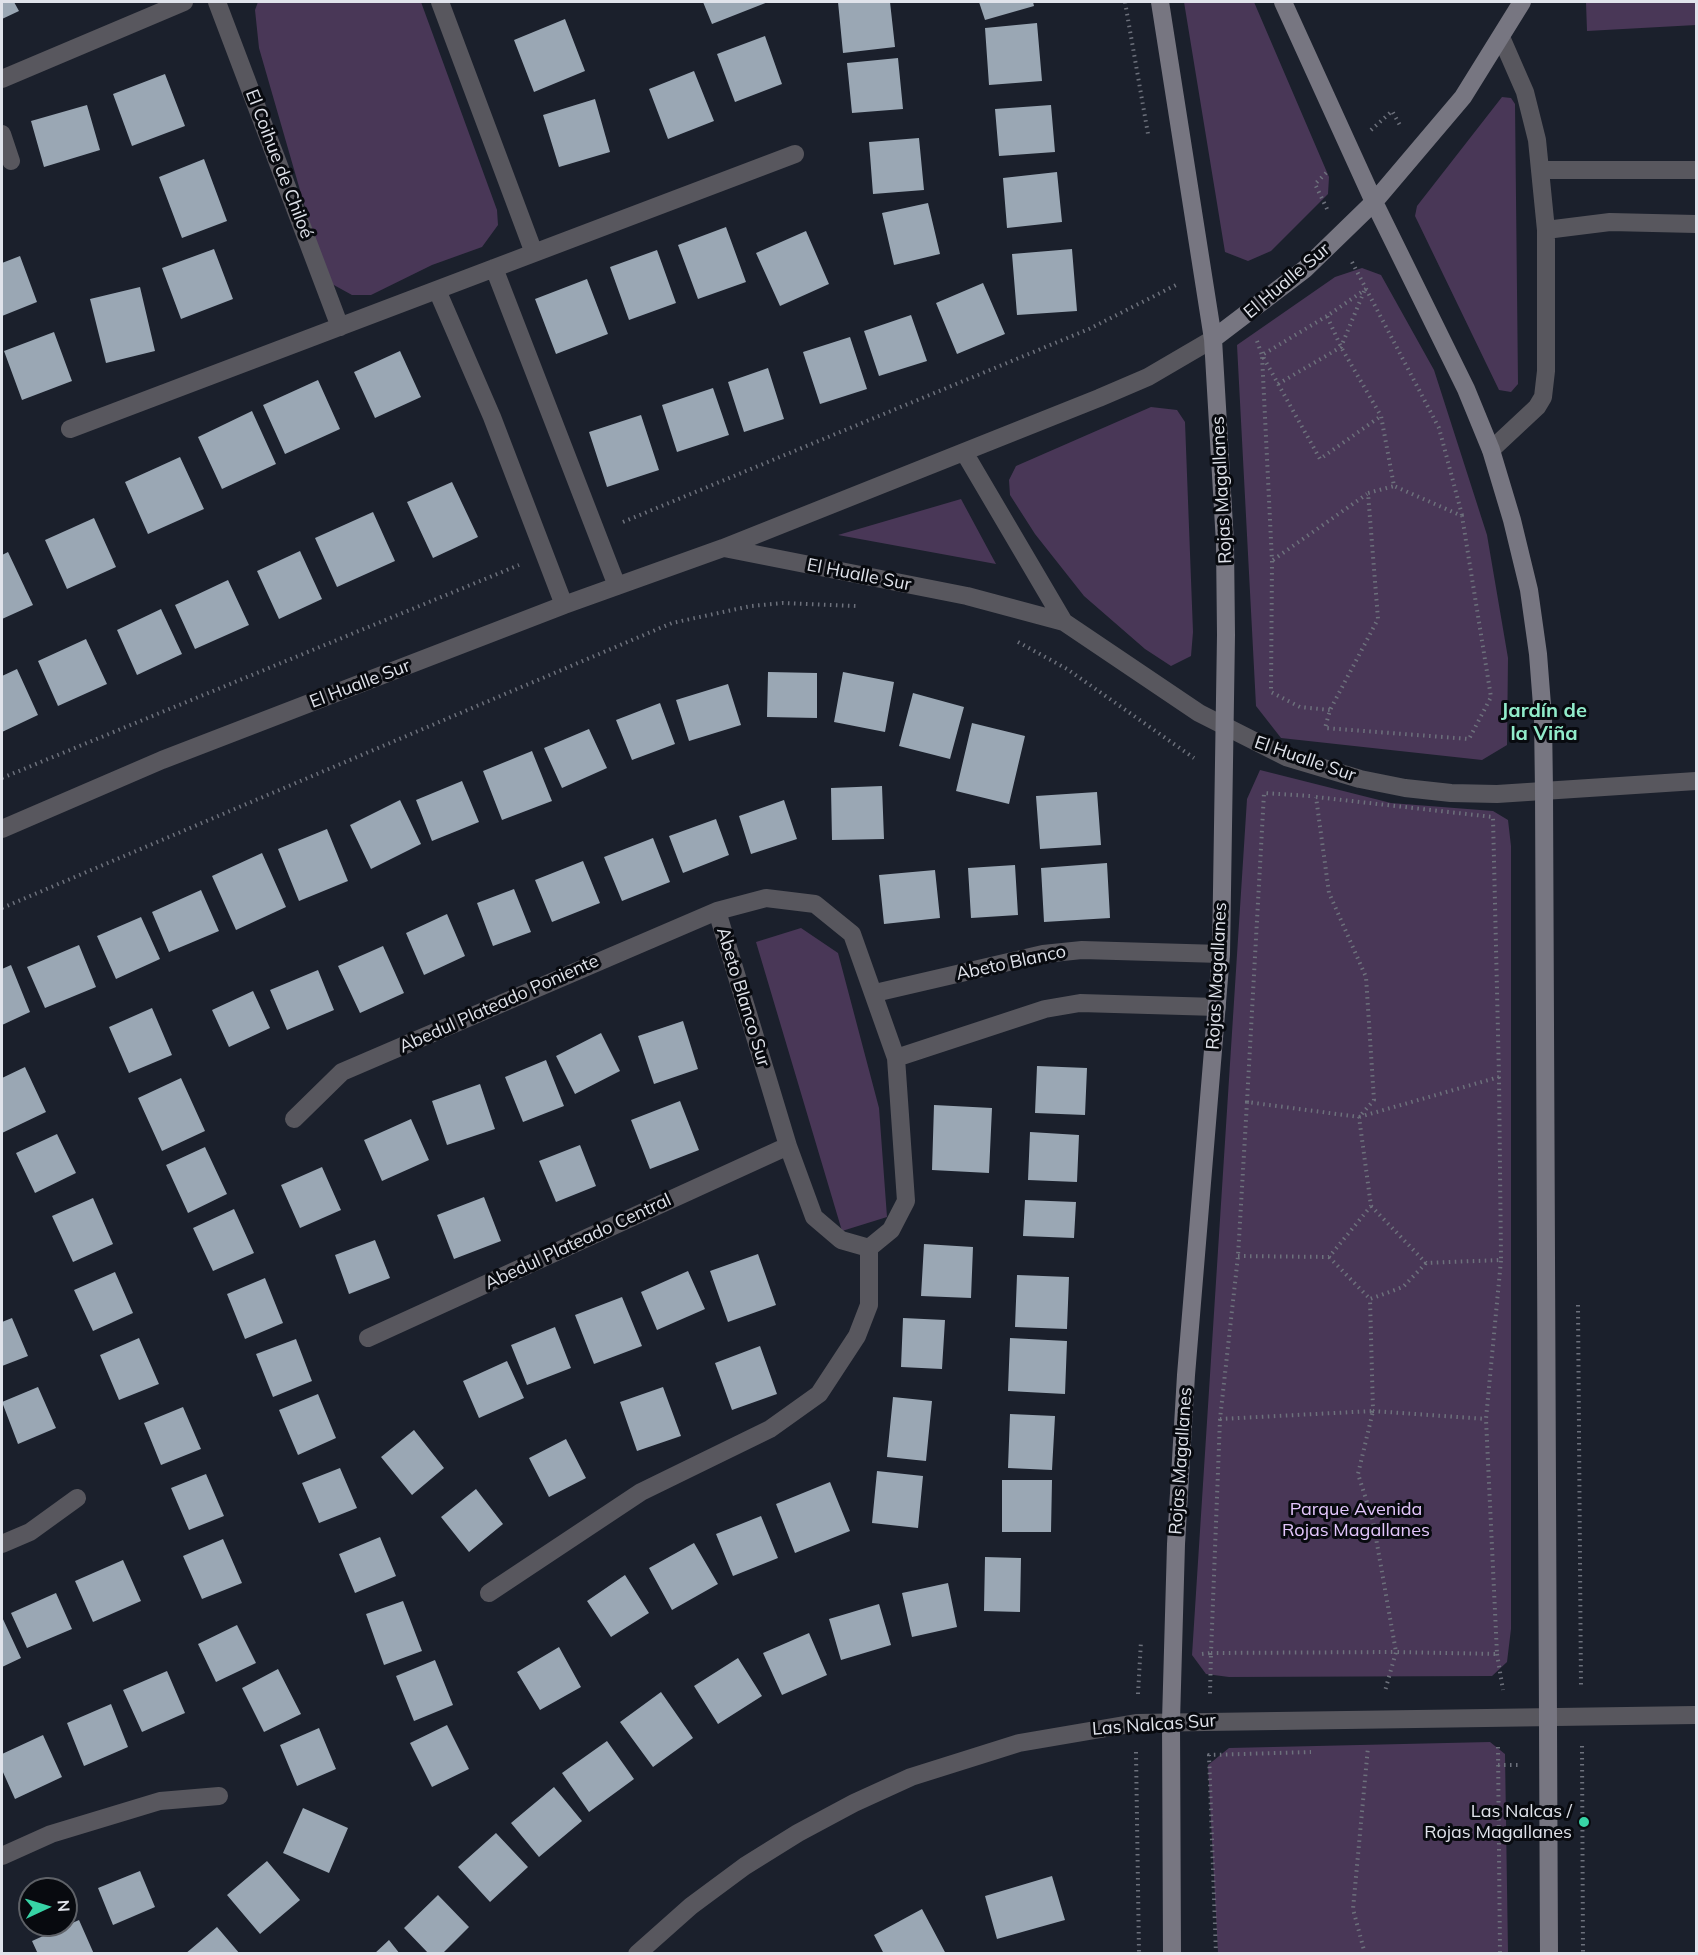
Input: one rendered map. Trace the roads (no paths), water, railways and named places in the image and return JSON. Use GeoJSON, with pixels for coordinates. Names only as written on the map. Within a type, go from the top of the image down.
{"type":"FeatureCollection","features":[{"type":"Feature","properties":{"kind":"street"},"geometry":{"type":"LineString","coordinates":[[2,79],[184,2]]}},
{"type":"Feature","properties":{"kind":"street","name":"El Coihue de Chiloé"},"geometry":{"type":"LineString","coordinates":[[217,2],[340,327]]}},
{"type":"Feature","properties":{"kind":"street"},"geometry":{"type":"LineString","coordinates":[[440,2],[534,253]]}},
{"type":"Feature","properties":{"kind":"street","name":"Rojas Magallanes"},"geometry":{"type":"LineString","coordinates":[[1160,2],[1213,339],[1225,543],[1226,728],[1221,954],[1185,1397],[1176,1544],[1171,1721],[1172,1953]]}},
{"type":"Feature","properties":{"kind":"street"},"geometry":{"type":"LineString","coordinates":[[1283,2],[1374,202],[1466,389],[1491,450],[1512,520],[1529,590],[1543,718],[1549,1953]]}},
{"type":"Feature","properties":{"kind":"street","name":"El Hualle Sur"},"geometry":{"type":"LineString","coordinates":[[2,829],[162,760],[564,605],[723,548],[1148,377],[1213,339],[1247,315],[1313,262],[1374,202],[1441,126],[1522,2]]}},
{"type":"Feature","properties":{"kind":"street"},"geometry":{"type":"LineString","coordinates":[[1491,450],[1530,415],[1543,397],[1546,371],[1546,230],[1541,170],[1532,111],[1501,37]]}},
{"type":"Feature","properties":{"kind":"street"},"geometry":{"type":"LineString","coordinates":[[2,134],[11,161]]}},
{"type":"Feature","properties":{"kind":"street"},"geometry":{"type":"LineString","coordinates":[[70,429],[795,154]]}},
{"type":"Feature","properties":{"kind":"street"},"geometry":{"type":"LineString","coordinates":[[1541,170],[1696,170]]}},
{"type":"Feature","properties":{"kind":"street"},"geometry":{"type":"LineString","coordinates":[[1546,230],[1610,222],[1696,224]]}},
{"type":"Feature","properties":{"kind":"street"},"geometry":{"type":"LineString","coordinates":[[494,268],[617,586]]}},
{"type":"Feature","properties":{"kind":"street"},"geometry":{"type":"LineString","coordinates":[[437,290],[492,417],[564,605]]}},
{"type":"Feature","properties":{"kind":"street","name":"El Hualle Sur"},"geometry":{"type":"LineString","coordinates":[[964,452],[1064,622]]}},
{"type":"Feature","properties":{"kind":"street","name":"El Hualle Sur"},"geometry":{"type":"LineString","coordinates":[[723,548],[967,596],[1064,622],[1144,678],[1226,728],[1257,744],[1315,767],[1405,788],[1451,793],[1544,791],[1696,781]]}},
{"type":"Feature","properties":{"kind":"street","name":"Abeto Blanco Sur"},"geometry":{"type":"LineString","coordinates":[[766,898],[815,904],[852,933],[875,993],[896,1058],[906,1201],[891,1230],[869,1248],[841,1240],[814,1216],[788,1146],[717,911],[766,898]]}},
{"type":"Feature","properties":{"kind":"street","name":"Abedul Plateado Poniente"},"geometry":{"type":"LineString","coordinates":[[294,1119],[342,1072],[717,911]]}},
{"type":"Feature","properties":{"kind":"street","name":"Abeto Blanco"},"geometry":{"type":"LineString","coordinates":[[875,993],[1043,954],[1072,951],[1221,954]]}},
{"type":"Feature","properties":{"kind":"street"},"geometry":{"type":"LineString","coordinates":[[896,1058],[1046,1009],[1080,1003],[1217,1007]]}},
{"type":"Feature","properties":{"kind":"street","name":"Abedul Plateado Central"},"geometry":{"type":"LineString","coordinates":[[368,1338],[788,1146]]}},
{"type":"Feature","properties":{"kind":"street"},"geometry":{"type":"LineString","coordinates":[[489,1593],[641,1492],[770,1429],[819,1394],[857,1335],[869,1305],[869,1248]]}},
{"type":"Feature","properties":{"kind":"street"},"geometry":{"type":"LineString","coordinates":[[2,1544],[30,1532],[77,1498]]}},
{"type":"Feature","properties":{"kind":"street","name":"Las Nalcas Sur"},"geometry":{"type":"LineString","coordinates":[[637,1953],[691,1906],[745,1866],[854,1803],[911,1777],[1019,1743],[1117,1725],[1171,1721],[1696,1715]]}},
{"type":"Feature","properties":{"kind":"street"},"geometry":{"type":"LineString","coordinates":[[2,1857],[51,1834],[160,1801],[219,1796]]}},
{"type":"Feature","properties":{"kind":"place","name":"Las Nalcas / Rojas Magallanes"},"geometry":{"type":"Point","coordinates":[1584,1822]}},
{"type":"Feature","properties":{"kind":"district","name":"Jardín de la Viña"},"geometry":{"type":"Point","coordinates":[1544,722]}},
{"type":"Feature","properties":{"kind":"park label","name":"Parque Avenida Rojas Magallanes"},"geometry":{"type":"Point","coordinates":[1356,1520]}}]}
